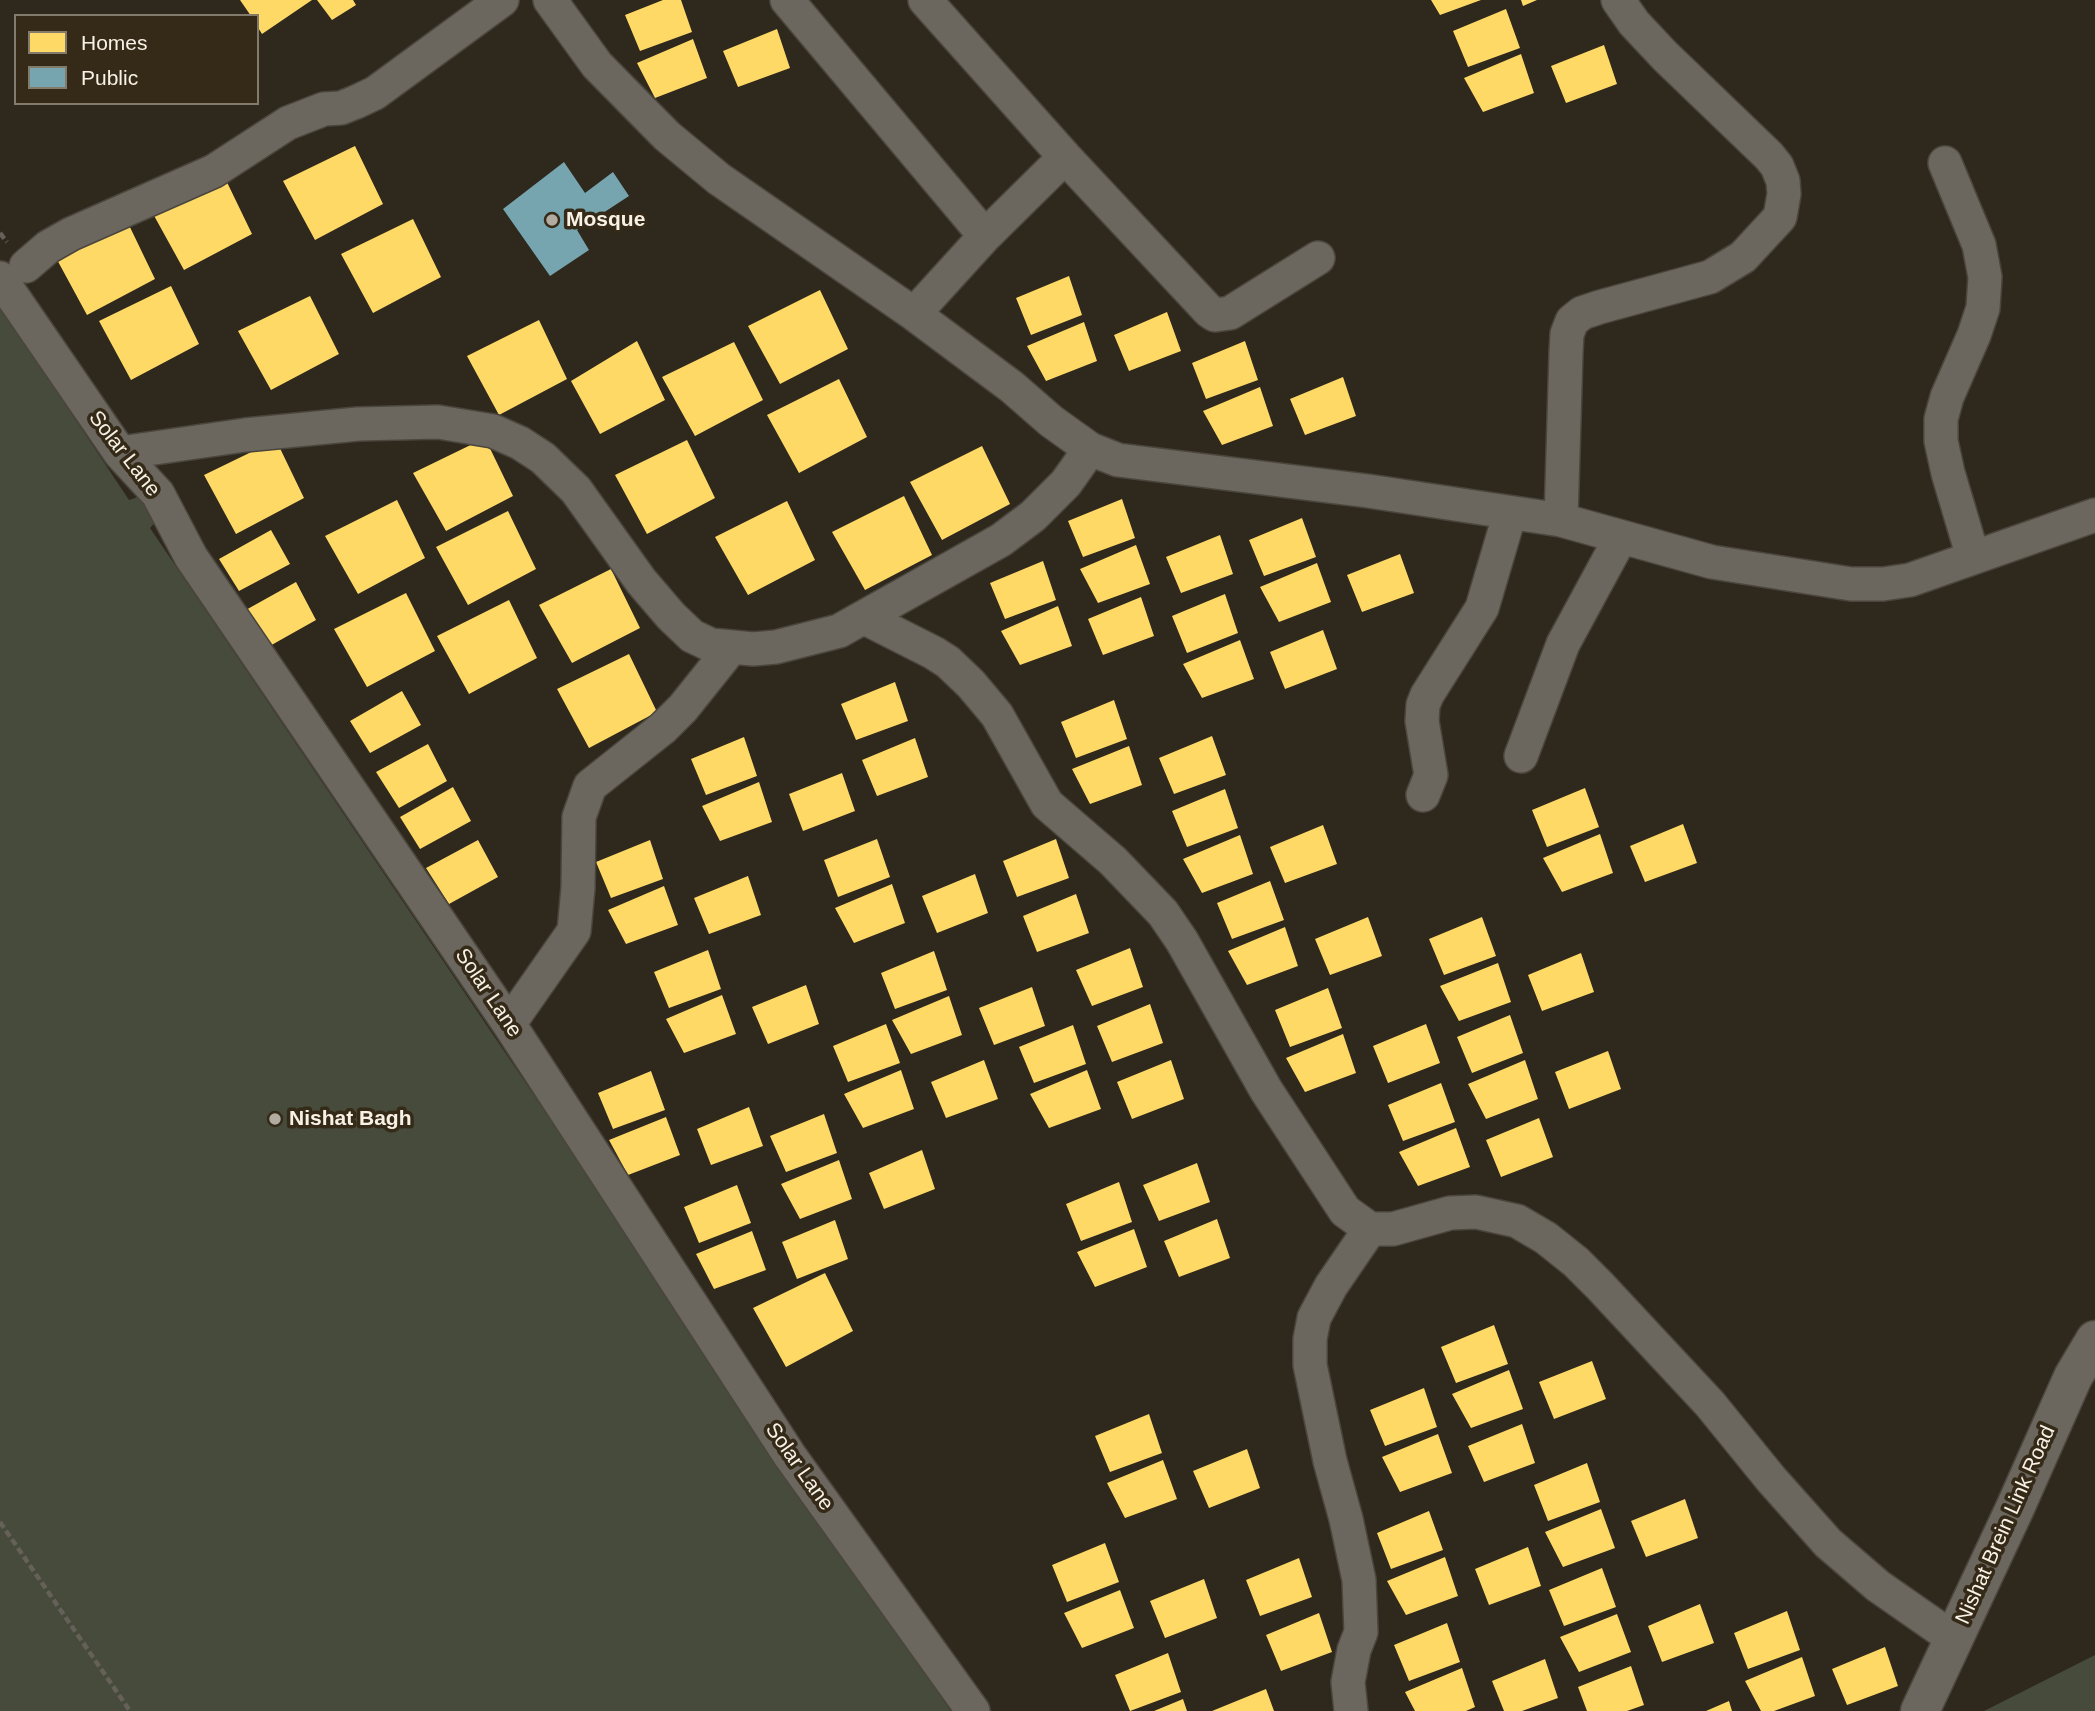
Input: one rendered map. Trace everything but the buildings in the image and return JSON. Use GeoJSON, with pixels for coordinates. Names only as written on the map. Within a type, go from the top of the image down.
{"type":"FeatureCollection","features":[{"type":"Feature","properties":{"kind":"street"},"geometry":{"type":"LineString","coordinates":[[13,272],[48,247],[81,229],[214,171],[288,123],[376,93],[502,0]]}},
{"type":"Feature","properties":{"kind":"street"},"geometry":{"type":"LineString","coordinates":[[550,0],[597,65],[667,136],[719,179],[914,314],[1090,449],[1118,460],[1368,491],[1561,520],[1712,562],[1851,584],[1883,584],[1910,580],[2095,515]]}},
{"type":"Feature","properties":{"kind":"street"},"geometry":{"type":"LineString","coordinates":[[787,0],[985,236]]}},
{"type":"Feature","properties":{"kind":"street"},"geometry":{"type":"LineString","coordinates":[[925,0],[1065,157],[1203,306],[1215,314],[1230,313],[1318,258]]}},
{"type":"Feature","properties":{"kind":"street"},"geometry":{"type":"LineString","coordinates":[[1561,520],[1566,352],[1567,334],[1572,321],[1582,313],[1600,307],[1710,277],[1743,257],[1780,217],[1784,194],[1783,181],[1769,156],[1665,56],[1634,23],[1618,0]]}},
{"type":"Feature","properties":{"kind":"street"},"geometry":{"type":"LineString","coordinates":[[914,314],[985,236],[1065,157]]}},
{"type":"Feature","properties":{"kind":"street"},"geometry":{"type":"LineString","coordinates":[[1945,163],[1979,245],[1985,277],[1983,308],[1947,397],[1941,419],[1941,441],[1948,473],[1973,556]]}},
{"type":"Feature","properties":{"kind":"street","name":"Solar Lane"},"geometry":{"type":"LineString","coordinates":[[13,272],[120,453],[158,494],[191,557],[509,1024],[790,1456],[973,1711]]}},
{"type":"Feature","properties":{"kind":"street"},"geometry":{"type":"LineString","coordinates":[[120,453],[244,435],[358,424],[438,422],[493,431],[520,443],[543,458],[576,490],[641,581],[692,636],[711,645],[753,649],[839,631],[1001,540],[1033,516],[1066,483],[1090,449]]}},
{"type":"Feature","properties":{"kind":"street"},"geometry":{"type":"LineString","coordinates":[[1423,795],[1431,775],[1422,721],[1423,705],[1482,608],[1510,513]]}},
{"type":"Feature","properties":{"kind":"street"},"geometry":{"type":"LineString","coordinates":[[1521,756],[1563,644],[1621,537]]}},
{"type":"Feature","properties":{"kind":"street"},"geometry":{"type":"LineString","coordinates":[[865,618],[934,653],[971,684],[997,715],[1047,804],[1113,861],[1163,913],[1182,941],[1266,1090],[1345,1211],[1370,1229],[1393,1229],[1450,1213],[1476,1212],[1517,1221],[1546,1238],[1600,1286],[1710,1404],[1828,1543],[1878,1586],[1954,1639]]}},
{"type":"Feature","properties":{"kind":"street"},"geometry":{"type":"LineString","coordinates":[[509,1024],[573,931],[578,888],[579,817],[590,786],[663,728],[732,648]]}},
{"type":"Feature","properties":{"kind":"street"},"geometry":{"type":"LineString","coordinates":[[1351,1711],[1348,1682],[1354,1650],[1361,1632],[1359,1580],[1310,1365],[1310,1339],[1314,1318],[1331,1286],[1370,1229]]}},
{"type":"Feature","properties":{"kind":"street","name":"Nishat Brein Link Road"},"geometry":{"type":"LineString","coordinates":[[1920,1711],[2015,1508],[2061,1401],[2095,1340]]}},
{"type":"Feature","properties":{"kind":"path"},"geometry":{"type":"LineString","coordinates":[[0,1522],[130,1711]]}},
{"type":"Feature","properties":{"kind":"green space","name":"Nishat Bagh"},"geometry":{"type":"Polygon","coordinates":[[[0,306],[129,500],[141,496],[159,518],[150,528],[951,1711],[0,1711],[0,306]]]}},
{"type":"Feature","properties":{"kind":"green space"},"geometry":{"type":"Polygon","coordinates":[[[2095,1655],[2095,1711],[1984,1711],[2095,1655]]]}},
{"type":"Feature","properties":{"kind":"place","name":"Mosque"},"geometry":{"type":"Point","coordinates":[552,220]}},
{"type":"Feature","properties":{"kind":"place","name":"Nishat Bagh"},"geometry":{"type":"Point","coordinates":[275,1119]}}]}
